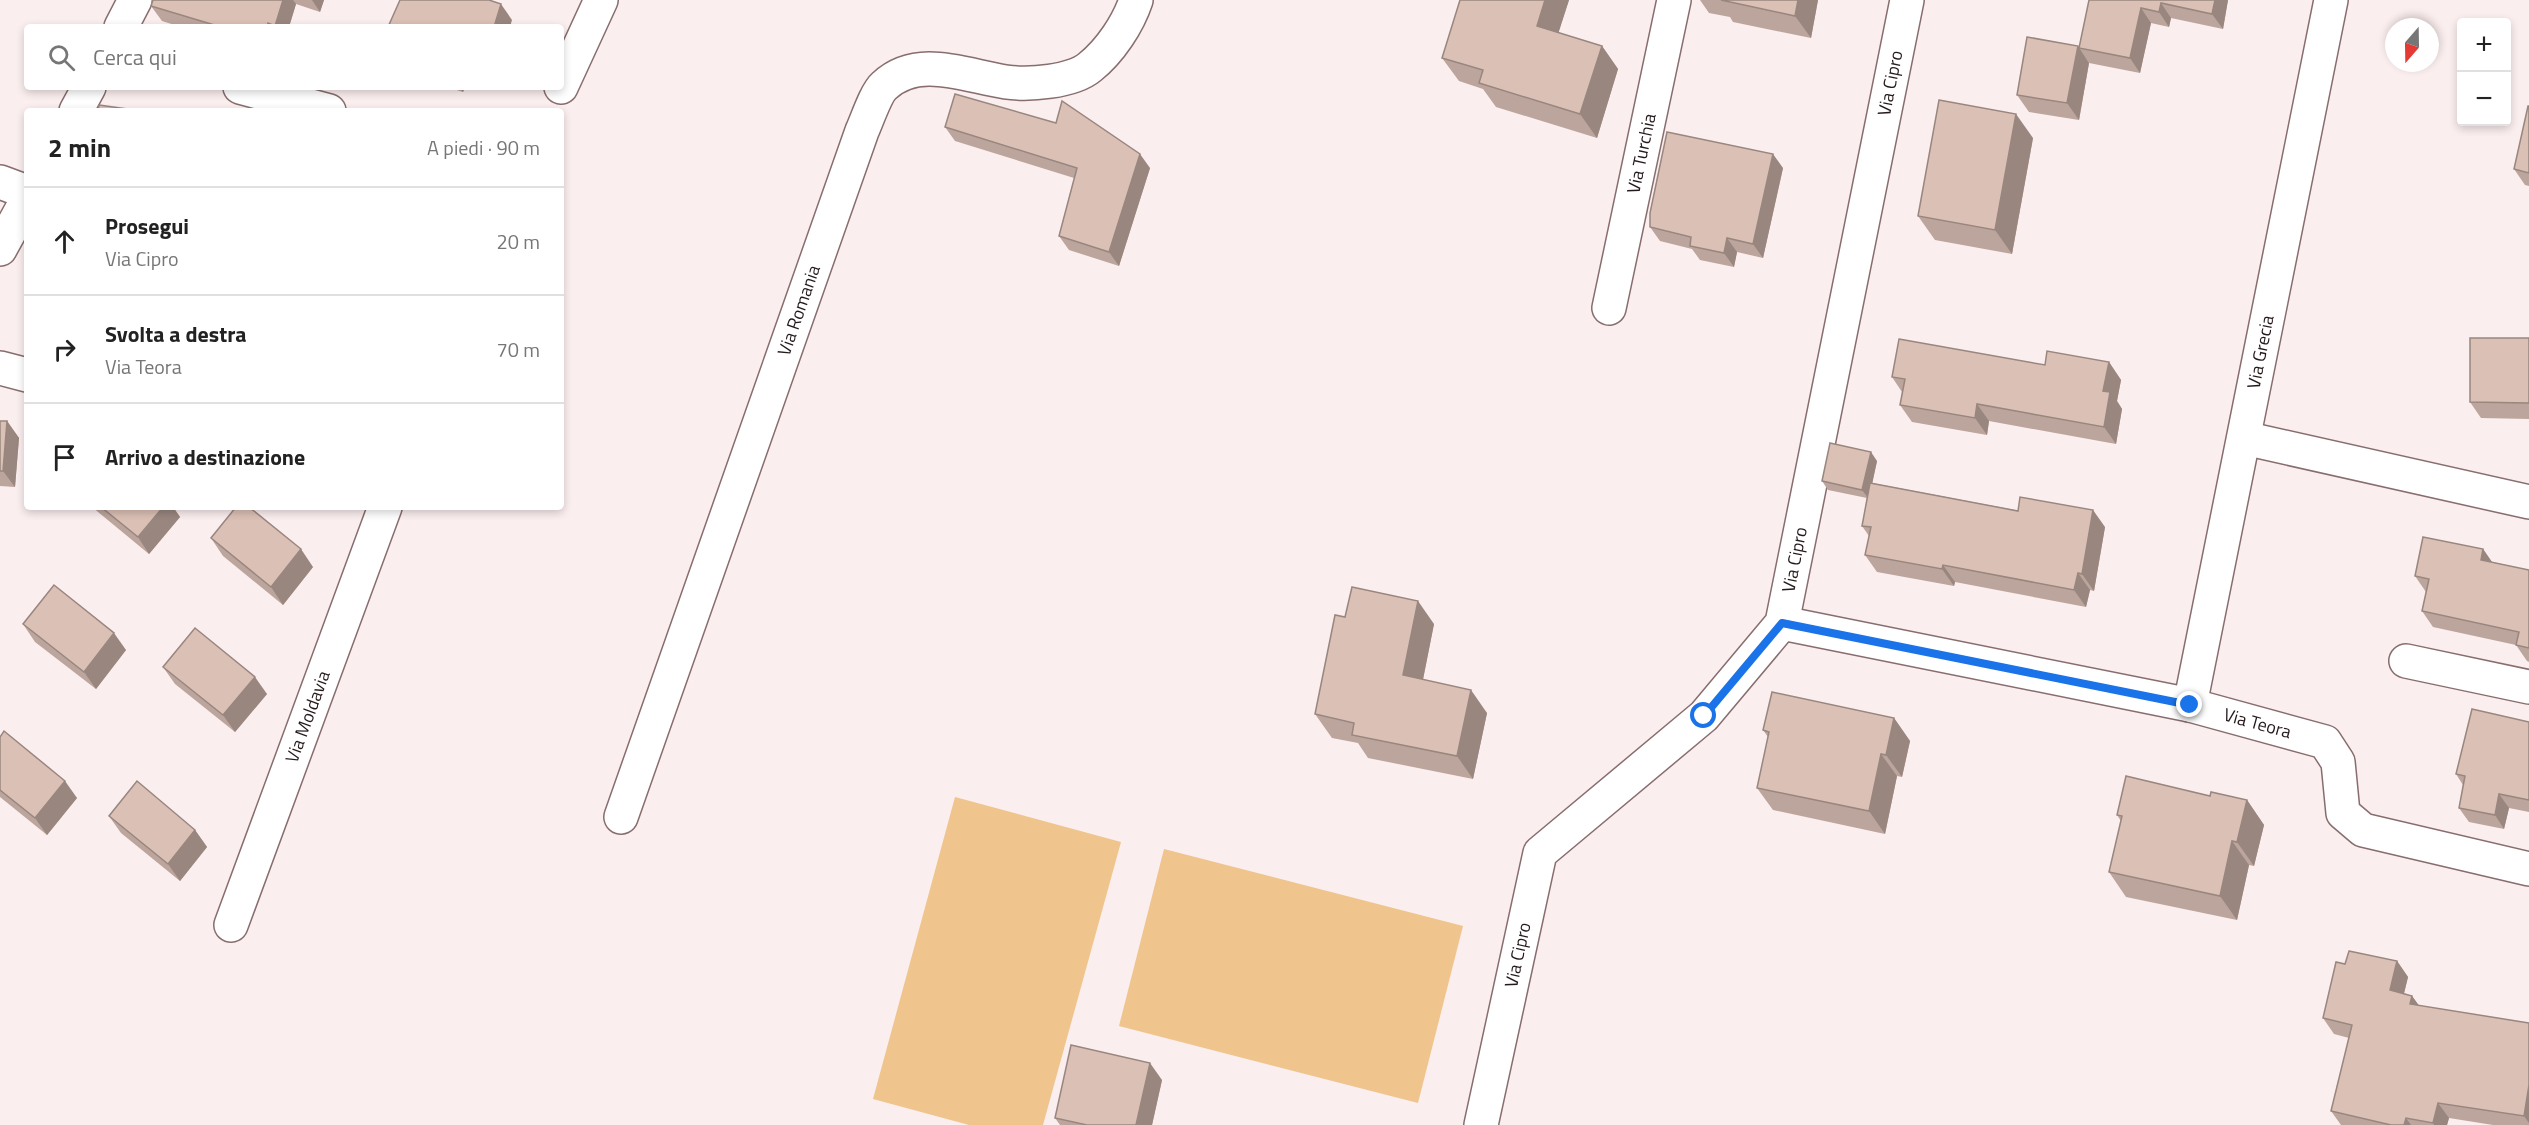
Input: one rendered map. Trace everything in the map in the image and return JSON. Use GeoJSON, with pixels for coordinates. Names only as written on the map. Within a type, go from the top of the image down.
{"type":"FeatureCollection","features":[{"type":"Feature","properties":{"kind":"street"},"geometry":{"type":"LineString","coordinates":[[123,24],[135,0]]}},
{"type":"Feature","properties":{"kind":"street"},"geometry":{"type":"LineString","coordinates":[[564,80],[601,0]]}},
{"type":"Feature","properties":{"kind":"street","name":"Via Romania"},"geometry":{"type":"LineString","coordinates":[[621,817],[858,142],[883,86],[911,70],[941,69],[1009,82],[1055,81],[1089,69],[1096,62],[1110,47],[1133,10],[1136,0]]}},
{"type":"Feature","properties":{"kind":"street","name":"Via Turchia"},"geometry":{"type":"LineString","coordinates":[[1609,308],[1674,0]]}},
{"type":"Feature","properties":{"kind":"street","name":"Via Cipro"},"geometry":{"type":"LineString","coordinates":[[1480,1125],[1540,853],[1704,716],[1782,623],[1907,0]]}},
{"type":"Feature","properties":{"kind":"street","name":"Via Grecia"},"geometry":{"type":"LineString","coordinates":[[2190,705],[2331,0]]}},
{"type":"Feature","properties":{"kind":"street"},"geometry":{"type":"LineString","coordinates":[[78,108],[87,90]]}},
{"type":"Feature","properties":{"kind":"street"},"geometry":{"type":"LineString","coordinates":[[251,90],[317,108]]}},
{"type":"Feature","properties":{"kind":"street"},"geometry":{"type":"LineString","coordinates":[[551,108],[560,90]]}},
{"type":"Feature","properties":{"kind":"street"},"geometry":{"type":"LineString","coordinates":[[0,182],[24,191]]}},
{"type":"Feature","properties":{"kind":"street"},"geometry":{"type":"LineString","coordinates":[[0,249],[24,205]]}},
{"type":"Feature","properties":{"kind":"street"},"geometry":{"type":"LineString","coordinates":[[0,368],[24,374]]}},
{"type":"Feature","properties":{"kind":"street"},"geometry":{"type":"LineString","coordinates":[[2244,438],[2529,502]]}},
{"type":"Feature","properties":{"kind":"street","name":"Via Moldavia"},"geometry":{"type":"LineString","coordinates":[[231,925],[384,510]]}},
{"type":"Feature","properties":{"kind":"street","name":"Via Teora"},"geometry":{"type":"LineString","coordinates":[[1782,623],[2190,705],[2325,742],[2338,762],[2343,813],[2364,830],[2529,869]]}},
{"type":"Feature","properties":{"kind":"street"},"geometry":{"type":"LineString","coordinates":[[2406,661],[2529,687]]}},
{"type":"Feature","properties":{"kind":"shaded area"},"geometry":{"type":"Polygon","coordinates":[[[955,797],[1121,842],[1043,1125],[969,1125],[873,1099],[955,797]]]}},
{"type":"Feature","properties":{"kind":"shaded area"},"geometry":{"type":"Polygon","coordinates":[[[1164,849],[1463,926],[1418,1103],[1119,1026],[1164,849]]]}},
{"type":"Feature","properties":{"kind":"building"},"geometry":{"type":"Polygon","coordinates":[[[153,0],[283,0],[276,24],[211,24],[151,6],[153,0]]]}},
{"type":"Feature","properties":{"kind":"building"},"geometry":{"type":"Polygon","coordinates":[[[400,0],[489,0],[501,4],[495,24],[389,24],[400,0]]]}},
{"type":"Feature","properties":{"kind":"building"},"geometry":{"type":"Polygon","coordinates":[[[1460,0],[1545,0],[1537,26],[1602,46],[1580,114],[1479,83],[1483,70],[1442,58],[1460,0]]]}},
{"type":"Feature","properties":{"kind":"building"},"geometry":{"type":"Polygon","coordinates":[[[1721,0],[1798,0],[1795,16],[1721,0]]]}},
{"type":"Feature","properties":{"kind":"building"},"geometry":{"type":"Polygon","coordinates":[[[2089,0],[2215,0],[2212,14],[2161,3],[2159,12],[2141,8],[2130,58],[2079,48],[2089,0]]]}},
{"type":"Feature","properties":{"kind":"building"},"geometry":{"type":"Polygon","coordinates":[[[2027,37],[2078,46],[2067,103],[2017,95],[2027,37]]]}},
{"type":"Feature","properties":{"kind":"building"},"geometry":{"type":"Polygon","coordinates":[[[955,94],[1056,123],[1062,101],[1140,154],[1109,252],[1059,236],[1077,168],[945,127],[955,94]]]}},
{"type":"Feature","properties":{"kind":"building"},"geometry":{"type":"Polygon","coordinates":[[[1939,100],[2016,114],[1995,230],[1918,216],[1939,100]]]}},
{"type":"Feature","properties":{"kind":"building"},"geometry":{"type":"Polygon","coordinates":[[[99,105],[120,108],[98,108],[99,105]]]}},
{"type":"Feature","properties":{"kind":"building"},"geometry":{"type":"Polygon","coordinates":[[[2529,106],[2529,173],[2514,169],[2529,106]]]}},
{"type":"Feature","properties":{"kind":"building"},"geometry":{"type":"Polygon","coordinates":[[[1667,132],[1773,154],[1753,244],[1727,238],[1724,253],[1690,246],[1691,237],[1650,227],[1650,213],[1667,132]]]}},
{"type":"Feature","properties":{"kind":"building"},"geometry":{"type":"Polygon","coordinates":[[[2470,338],[2529,338],[2529,403],[2470,402],[2470,338]]]}},
{"type":"Feature","properties":{"kind":"building"},"geometry":{"type":"Polygon","coordinates":[[[1899,339],[2045,365],[2047,351],[2109,362],[2103,391],[2110,392],[2104,427],[1977,404],[1975,418],[1900,405],[1905,379],[1892,377],[1899,339]]]}},
{"type":"Feature","properties":{"kind":"building"},"geometry":{"type":"Polygon","coordinates":[[[0,421],[7,421],[3,471],[0,471],[0,421]]]}},
{"type":"Feature","properties":{"kind":"building"},"geometry":{"type":"Polygon","coordinates":[[[1830,443],[1871,452],[1862,490],[1822,481],[1830,443]]]}},
{"type":"Feature","properties":{"kind":"building"},"geometry":{"type":"Polygon","coordinates":[[[1870,483],[2018,511],[2020,497],[2093,510],[2082,574],[2078,573],[2074,590],[1943,565],[1942,569],[1865,555],[1871,527],[1862,526],[1870,483]]]}},
{"type":"Feature","properties":{"kind":"building"},"geometry":{"type":"Polygon","coordinates":[[[105,510],[160,510],[138,537],[105,510]]]}},
{"type":"Feature","properties":{"kind":"building"},"geometry":{"type":"Polygon","coordinates":[[[234,510],[253,510],[301,549],[271,587],[211,538],[234,510]]]}},
{"type":"Feature","properties":{"kind":"building"},"geometry":{"type":"Polygon","coordinates":[[[2423,537],[2483,549],[2481,560],[2529,570],[2529,648],[2516,645],[2519,632],[2422,611],[2429,579],[2415,576],[2423,537]]]}},
{"type":"Feature","properties":{"kind":"building"},"geometry":{"type":"Polygon","coordinates":[[[54,585],[114,633],[84,672],[23,624],[54,585]]]}},
{"type":"Feature","properties":{"kind":"building"},"geometry":{"type":"Polygon","coordinates":[[[1352,587],[1418,601],[1403,675],[1471,690],[1457,756],[1352,735],[1354,723],[1315,714],[1335,615],[1345,617],[1352,587]]]}},
{"type":"Feature","properties":{"kind":"building"},"geometry":{"type":"Polygon","coordinates":[[[195,628],[255,677],[223,715],[163,667],[195,628]]]}},
{"type":"Feature","properties":{"kind":"building"},"geometry":{"type":"Polygon","coordinates":[[[1772,692],[1894,718],[1886,755],[1881,754],[1869,811],[1757,788],[1769,732],[1763,730],[1772,692]]]}},
{"type":"Feature","properties":{"kind":"building"},"geometry":{"type":"Polygon","coordinates":[[[2472,709],[2529,722],[2529,800],[2499,794],[2495,815],[2459,808],[2465,776],[2456,774],[2472,709]]]}},
{"type":"Feature","properties":{"kind":"building"},"geometry":{"type":"Polygon","coordinates":[[[4,731],[65,781],[35,818],[0,790],[0,737],[4,731]]]}},
{"type":"Feature","properties":{"kind":"building"},"geometry":{"type":"Polygon","coordinates":[[[2126,776],[2210,796],[2211,792],[2247,800],[2237,842],[2232,841],[2220,896],[2109,872],[2122,816],[2117,815],[2126,776]]]}},
{"type":"Feature","properties":{"kind":"building"},"geometry":{"type":"Polygon","coordinates":[[[137,781],[195,830],[168,864],[109,816],[137,781]]]}},
{"type":"Feature","properties":{"kind":"building"},"geometry":{"type":"Polygon","coordinates":[[[2349,951],[2397,961],[2390,990],[2412,996],[2410,1004],[2529,1023],[2529,1085],[2524,1116],[2438,1103],[2433,1123],[2406,1118],[2404,1125],[2391,1125],[2331,1111],[2352,1025],[2323,1018],[2336,962],[2345,964],[2349,951]]]}},
{"type":"Feature","properties":{"kind":"building"},"geometry":{"type":"Polygon","coordinates":[[[1071,1045],[1150,1063],[1136,1125],[1087,1125],[1055,1118],[1071,1045]]]}},
{"type":"Feature","properties":{"kind":"route"},"geometry":{"type":"LineString","coordinates":[[1704,716],[1782,623],[2190,705]]}}]}
